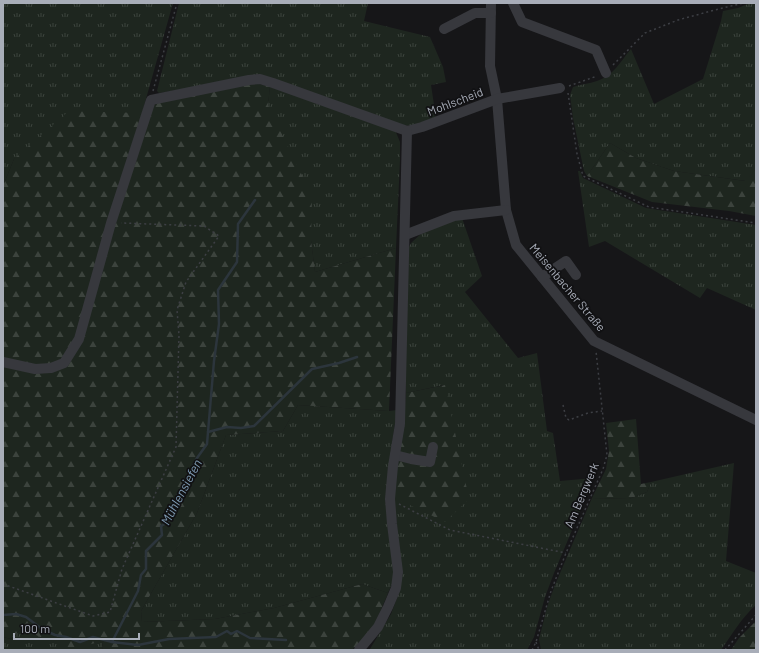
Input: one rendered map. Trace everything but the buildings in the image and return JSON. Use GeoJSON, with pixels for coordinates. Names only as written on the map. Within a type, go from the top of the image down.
{"type":"FeatureCollection","features":[{"type":"Feature","properties":{"kind":"street"},"geometry":{"type":"LineString","coordinates":[[513,3],[522,22],[596,50],[606,73]]}},
{"type":"Feature","properties":{"kind":"street"},"geometry":{"type":"LineString","coordinates":[[444,29],[474,13],[491,8]]}},
{"type":"Feature","properties":{"kind":"street","name":"Meisenbacher Straße"},"geometry":{"type":"LineString","coordinates":[[491,8],[490,66],[497,98],[506,210],[516,246],[594,341],[756,420]]}},
{"type":"Feature","properties":{"kind":"street"},"geometry":{"type":"LineString","coordinates":[[3,362],[34,369],[51,368],[64,363],[79,339],[111,223],[151,100],[260,79],[407,131],[400,424],[393,466],[390,499],[398,572],[396,588],[388,607],[378,627],[359,650]]}},
{"type":"Feature","properties":{"kind":"street","name":"Mohlscheid"},"geometry":{"type":"LineString","coordinates":[[407,131],[422,127],[497,98],[564,87]]}},
{"type":"Feature","properties":{"kind":"street"},"geometry":{"type":"LineString","coordinates":[[405,235],[454,216],[506,210]]}},
{"type":"Feature","properties":{"kind":"street"},"geometry":{"type":"LineString","coordinates":[[542,277],[566,261],[576,274]]}},
{"type":"Feature","properties":{"kind":"street"},"geometry":{"type":"LineString","coordinates":[[395,455],[430,462],[433,447]]}},
{"type":"Feature","properties":{"kind":"path"},"geometry":{"type":"LineString","coordinates":[[151,100],[177,3]]}},
{"type":"Feature","properties":{"kind":"path"},"geometry":{"type":"LineString","coordinates":[[743,3],[678,20],[646,33],[606,73],[564,87],[577,154],[583,176],[649,207],[756,223]]}},
{"type":"Feature","properties":{"kind":"path"},"geometry":{"type":"LineString","coordinates":[[3,584],[93,616],[110,612],[122,569],[176,447],[179,335],[176,310],[186,282],[219,236],[204,226],[111,223]]}},
{"type":"Feature","properties":{"kind":"path","name":"Am Bergwerk"},"geometry":{"type":"LineString","coordinates":[[532,650],[536,642],[551,591],[607,455],[594,341]]}},
{"type":"Feature","properties":{"kind":"path"},"geometry":{"type":"LineString","coordinates":[[563,405],[566,418],[569,420],[588,413],[602,411]]}},
{"type":"Feature","properties":{"kind":"path"},"geometry":{"type":"LineString","coordinates":[[390,499],[450,530],[566,553]]}},
{"type":"Feature","properties":{"kind":"path"},"geometry":{"type":"LineString","coordinates":[[725,650],[756,615]]}},
{"type":"Feature","properties":{"kind":"path"},"geometry":{"type":"LineString","coordinates":[[536,642],[539,650]]}},
{"type":"Feature","properties":{"kind":"green space"},"geometry":{"type":"Polygon","coordinates":[[[3,3],[173,3],[142,113],[14,159],[3,186],[3,3]]]}},
{"type":"Feature","properties":{"kind":"green space"},"geometry":{"type":"Polygon","coordinates":[[[179,3],[368,3],[364,21],[430,37],[443,67],[446,82],[431,85],[436,118],[420,125],[400,126],[255,77],[159,93],[157,91],[179,3]]]}},
{"type":"Feature","properties":{"kind":"green space"},"geometry":{"type":"Polygon","coordinates":[[[750,3],[756,3],[756,169],[746,181],[674,171],[636,158],[610,143],[587,176],[584,171],[573,118],[570,95],[573,87],[597,81],[608,75],[616,68],[631,49],[654,104],[703,79],[723,11],[738,8],[750,3]]]}},
{"type":"Feature","properties":{"kind":"green space"},"geometry":{"type":"Polygon","coordinates":[[[252,83],[270,86],[268,105],[312,196],[311,240],[315,272],[396,248],[389,411],[298,405],[283,431],[226,435],[197,513],[141,611],[142,622],[215,619],[274,608],[362,584],[388,593],[376,622],[359,645],[351,650],[103,650],[102,641],[74,649],[46,640],[22,628],[11,639],[3,637],[3,186],[14,159],[69,111],[142,113],[159,102],[252,83]]]}},
{"type":"Feature","properties":{"kind":"green space"},"geometry":{"type":"Polygon","coordinates":[[[270,86],[395,130],[400,142],[396,248],[315,272],[311,240],[268,105],[270,86]]]}},
{"type":"Feature","properties":{"kind":"green space"},"geometry":{"type":"Polygon","coordinates":[[[610,143],[636,158],[674,171],[745,181],[756,169],[756,216],[729,211],[652,202],[587,176],[610,143]]]}},
{"type":"Feature","properties":{"kind":"green space"},"geometry":{"type":"Polygon","coordinates":[[[578,171],[580,171],[583,178],[646,208],[756,225],[756,310],[707,288],[700,298],[605,241],[589,247],[578,171]]]}},
{"type":"Feature","properties":{"kind":"green space"},"geometry":{"type":"Polygon","coordinates":[[[462,218],[482,276],[465,292],[518,358],[537,353],[547,431],[553,433],[560,481],[594,478],[554,573],[545,597],[534,637],[527,650],[369,650],[391,614],[399,593],[401,572],[393,497],[444,385],[406,393],[406,252],[411,243],[423,232],[462,218]]]}},
{"type":"Feature","properties":{"kind":"green space"},"geometry":{"type":"Polygon","coordinates":[[[445,385],[469,499],[445,522],[393,497],[403,429],[406,393],[445,385]]]}},
{"type":"Feature","properties":{"kind":"green space"},"geometry":{"type":"Polygon","coordinates":[[[298,405],[389,411],[397,410],[389,463],[394,579],[388,593],[362,584],[274,608],[215,619],[142,622],[141,611],[197,513],[226,435],[283,431],[298,405]]]}},
{"type":"Feature","properties":{"kind":"green space"},"geometry":{"type":"Polygon","coordinates":[[[636,419],[641,484],[651,482],[647,492],[629,499],[592,498],[606,469],[609,451],[606,423],[636,419]]]}},
{"type":"Feature","properties":{"kind":"green space"},"geometry":{"type":"Polygon","coordinates":[[[734,463],[726,561],[756,573],[756,605],[741,621],[721,650],[541,650],[539,639],[548,604],[592,498],[629,499],[647,492],[651,482],[734,463]]]}},
{"type":"Feature","properties":{"kind":"green space"},"geometry":{"type":"Polygon","coordinates":[[[756,621],[756,650],[731,650],[739,638],[756,621]]]}},
{"type":"Feature","properties":{"kind":"green space"},"geometry":{"type":"Polygon","coordinates":[[[22,628],[46,640],[102,641],[103,650],[3,650],[3,637],[11,639],[22,628]]]}},
{"type":"Feature","properties":{"kind":"waterway","name":"Mühlensiefen"},"geometry":{"type":"LineString","coordinates":[[3,615],[16,614],[26,617],[42,629],[55,635],[80,642],[93,637],[112,642],[138,591],[141,575],[146,569],[146,551],[162,535],[161,526],[168,522],[177,496],[197,458],[207,444],[214,361],[219,324],[218,290],[237,262],[238,224],[255,200]]}},
{"type":"Feature","properties":{"kind":"waterway"},"geometry":{"type":"LineString","coordinates":[[208,432],[227,427],[241,428],[254,426],[312,369],[357,357]]}},
{"type":"Feature","properties":{"kind":"waterway"},"geometry":{"type":"LineString","coordinates":[[112,642],[138,645],[169,639],[216,637],[227,631],[231,634],[237,631],[250,638],[286,640]]}}]}
